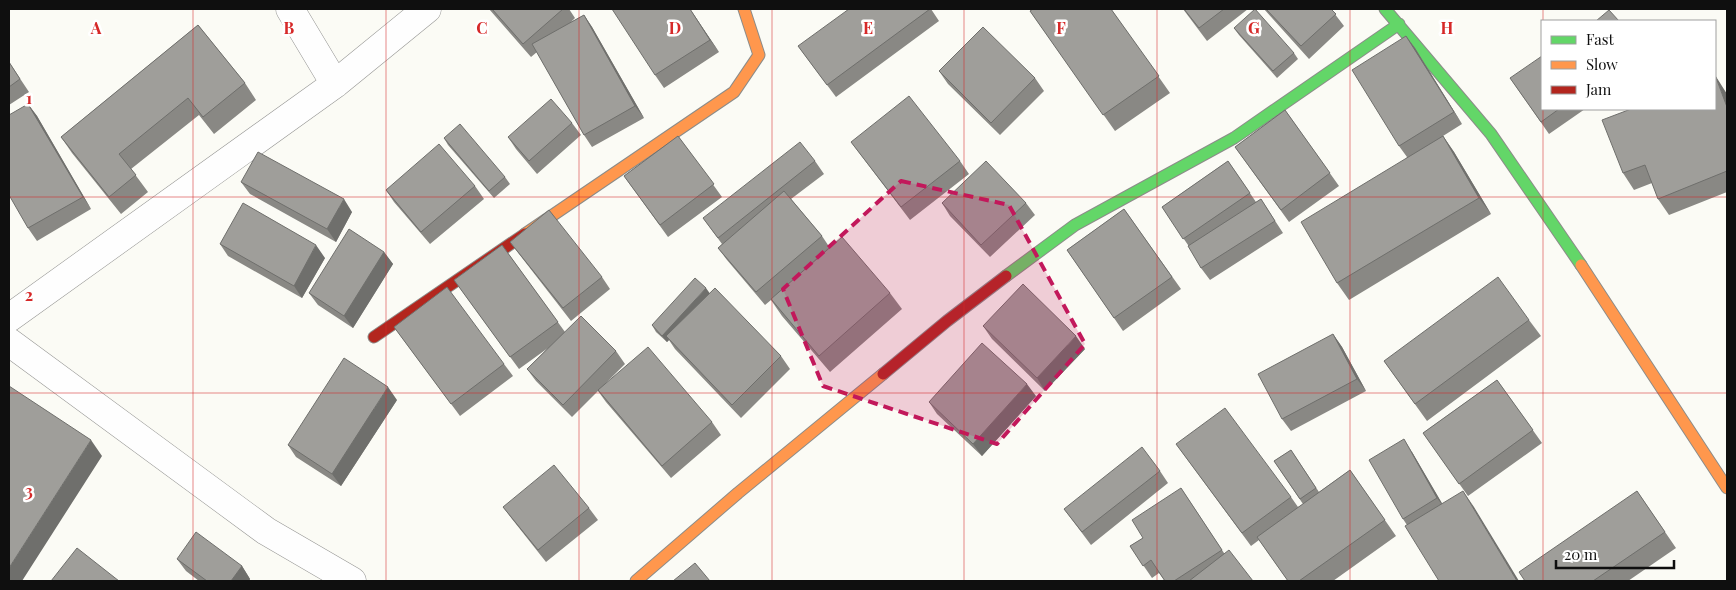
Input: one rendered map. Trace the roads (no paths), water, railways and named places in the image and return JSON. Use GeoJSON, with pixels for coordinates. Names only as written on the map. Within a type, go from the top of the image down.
{"type":"FeatureCollection","features":[{"type":"Feature","properties":{"kind":"street"},"geometry":{"type":"LineString","coordinates":[[290,9],[335,84]]}},
{"type":"Feature","properties":{"kind":"street"},"geometry":{"type":"LineString","coordinates":[[9,318],[335,84],[427,9]]}},
{"type":"Feature","properties":{"kind":"street"},"geometry":{"type":"LineString","coordinates":[[374,336],[734,92],[759,55],[744,9]]}},
{"type":"Feature","properties":{"kind":"street"},"geometry":{"type":"LineString","coordinates":[[1385,9],[1491,134],[1606,301],[1727,483]]}},
{"type":"Feature","properties":{"kind":"street"},"geometry":{"type":"LineString","coordinates":[[636,581],[738,493],[947,321],[1075,225],[1234,138],[1399,24]]}},
{"type":"Feature","properties":{"kind":"street"},"geometry":{"type":"LineString","coordinates":[[9,342],[266,532],[352,581]]}}]}
